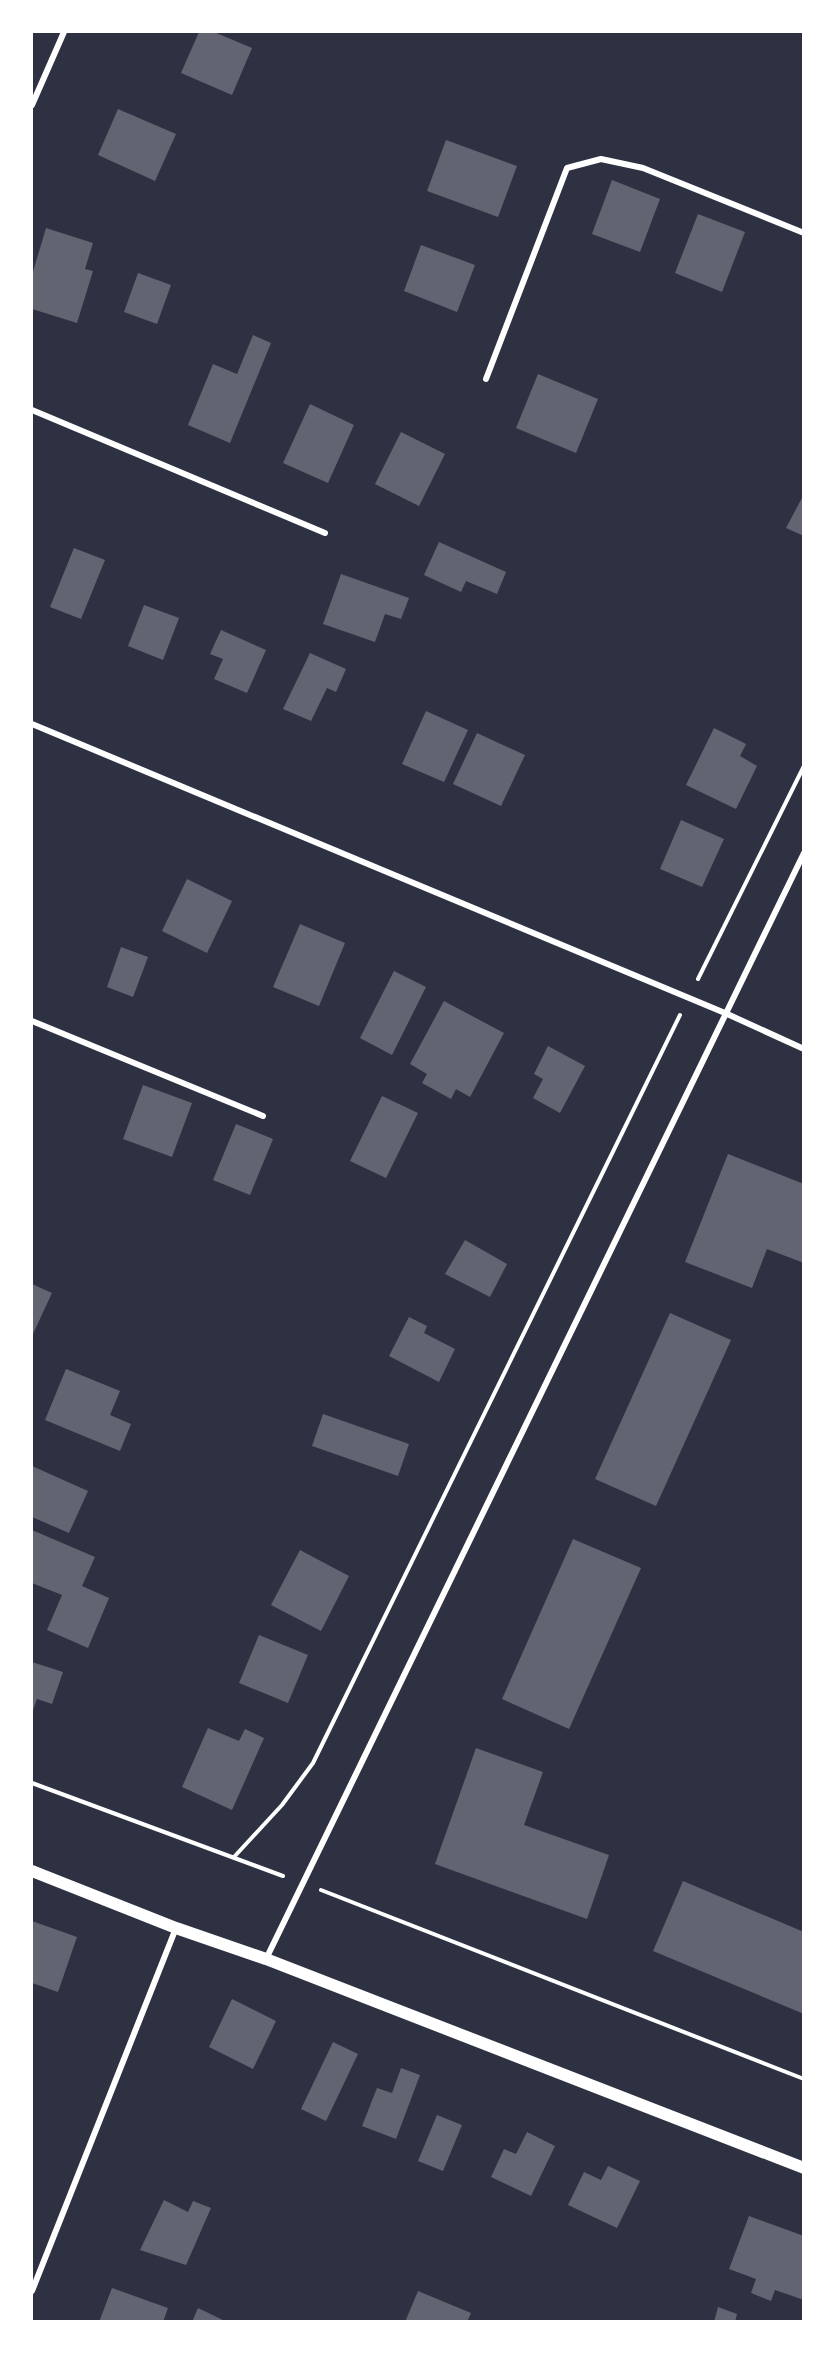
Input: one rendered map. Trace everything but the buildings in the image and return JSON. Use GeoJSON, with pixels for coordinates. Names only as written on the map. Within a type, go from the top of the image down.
{"type":"FeatureCollection","features":[{"type":"Feature","properties":{"kind":"main road"},"geometry":{"type":"LineString","coordinates":[[32,1871],[176,1928],[266,1959],[804,2168]]}},
{"type":"Feature","properties":{"kind":"street"},"geometry":{"type":"LineString","coordinates":[[32,105],[64,32]]}},
{"type":"Feature","properties":{"kind":"street"},"geometry":{"type":"LineString","coordinates":[[486,380],[567,168],[601,159],[643,168],[804,233]]}},
{"type":"Feature","properties":{"kind":"street"},"geometry":{"type":"LineString","coordinates":[[32,410],[325,533]]}},
{"type":"Feature","properties":{"kind":"street"},"geometry":{"type":"LineString","coordinates":[[32,724],[725,1013],[804,1049]]}},
{"type":"Feature","properties":{"kind":"street"},"geometry":{"type":"LineString","coordinates":[[266,1959],[804,853]]}},
{"type":"Feature","properties":{"kind":"street"},"geometry":{"type":"LineString","coordinates":[[32,1021],[263,1116]]}},
{"type":"Feature","properties":{"kind":"street"},"geometry":{"type":"LineString","coordinates":[[32,2291],[176,1928]]}},
{"type":"Feature","properties":{"kind":"path"},"geometry":{"type":"LineString","coordinates":[[234,1857],[282,1805],[313,1763],[426,1528],[804,766]]}},
{"type":"Feature","properties":{"kind":"path"},"geometry":{"type":"LineString","coordinates":[[32,1783],[303,1883],[804,2079]]}}]}
